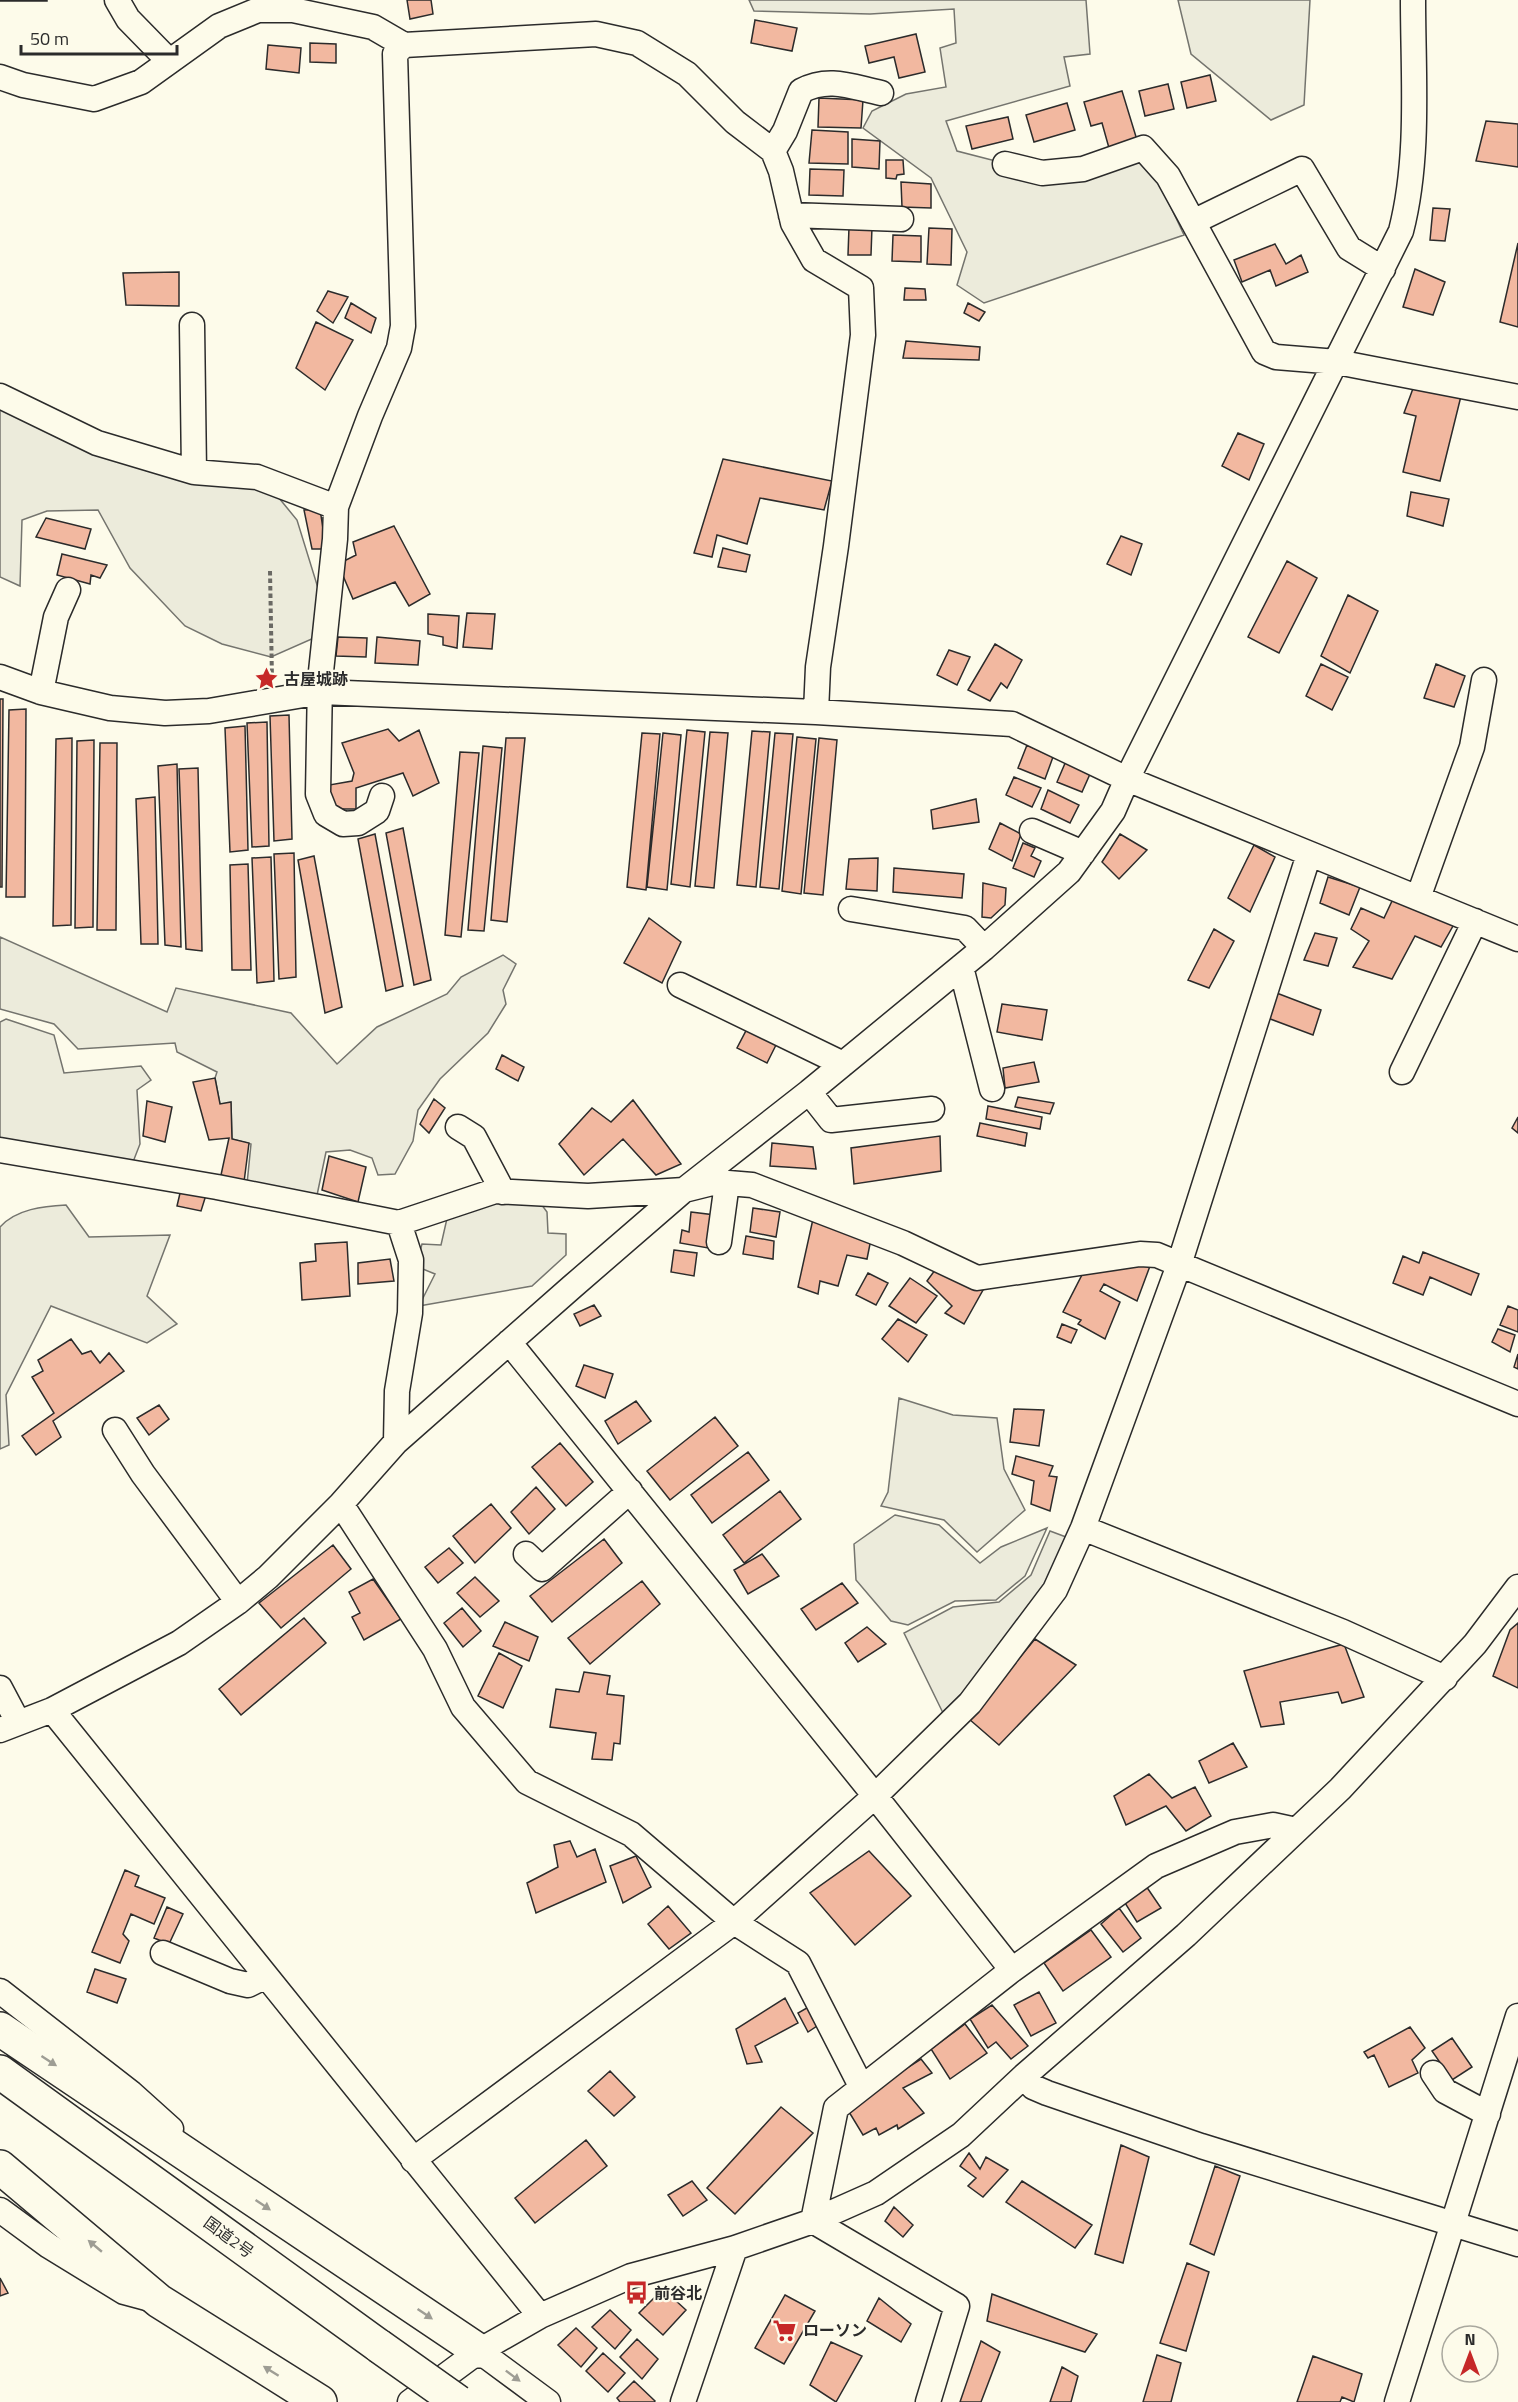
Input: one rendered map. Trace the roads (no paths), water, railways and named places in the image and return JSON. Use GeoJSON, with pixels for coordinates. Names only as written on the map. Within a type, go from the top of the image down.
{"type":"FeatureCollection","features":[{"type":"Feature","properties":{"kind":"highway"},"geometry":{"type":"LineString","coordinates":[[0,2029],[479,2351]]}},
{"type":"Feature","properties":{"kind":"highway","name":"国道2号"},"geometry":{"type":"LineString","coordinates":[[0,2072],[458,2402]]}},
{"type":"Feature","properties":{"kind":"highway"},"geometry":{"type":"LineString","coordinates":[[0,2167],[159,2301],[320,2402]]}},
{"type":"Feature","properties":{"kind":"street"},"geometry":{"type":"LineString","coordinates":[[117,0],[128,19],[169,61]]}},
{"type":"Feature","properties":{"kind":"street"},"geometry":{"type":"LineString","coordinates":[[0,1688],[9,1726],[52,1710],[179,1643],[238,1602],[268,1577],[341,1504],[396,1442],[509,1342],[684,1190],[961,968],[1069,873],[1113,811],[1401,231],[1409,198],[1412,164],[1413,0]]}},
{"type":"Feature","properties":{"kind":"street"},"geometry":{"type":"LineString","coordinates":[[0,77],[23,85],[94,99],[141,82],[219,26],[258,10],[293,10],[373,27],[404,45],[597,34],[637,43],[687,74],[735,122],[773,151],[781,171],[793,223],[814,260],[861,288],[863,335],[818,667],[816,712]]}},
{"type":"Feature","properties":{"kind":"street"},"geometry":{"type":"LineString","coordinates":[[382,796],[377,811],[358,823],[343,824],[326,814],[318,794],[318,728],[320,681],[335,539],[336,507],[370,416],[399,348],[403,326],[395,54],[404,45]]}},
{"type":"Feature","properties":{"kind":"street"},"geometry":{"type":"LineString","coordinates":[[773,151],[785,131],[801,91],[815,83],[836,83],[881,93]]}},
{"type":"Feature","properties":{"kind":"street"},"geometry":{"type":"LineString","coordinates":[[1005,164],[1042,173],[1083,169],[1143,148],[1168,176],[1264,352],[1276,357],[1337,362],[1518,397]]}},
{"type":"Feature","properties":{"kind":"street"},"geometry":{"type":"LineString","coordinates":[[1193,222],[1302,169],[1349,248],[1383,269]]}},
{"type":"Feature","properties":{"kind":"street"},"geometry":{"type":"LineString","coordinates":[[791,215],[901,219]]}},
{"type":"Feature","properties":{"kind":"street"},"geometry":{"type":"LineString","coordinates":[[192,325],[194,472]]}},
{"type":"Feature","properties":{"kind":"street"},"geometry":{"type":"LineString","coordinates":[[0,396],[97,443],[194,472],[257,477],[336,507]]}},
{"type":"Feature","properties":{"kind":"street"},"geometry":{"type":"LineString","coordinates":[[41,692],[56,617],[68,590]]}},
{"type":"Feature","properties":{"kind":"street"},"geometry":{"type":"LineString","coordinates":[[0,677],[41,692],[110,708],[165,713],[209,711],[321,692],[816,712],[1012,724],[1127,779],[1518,939]]}},
{"type":"Feature","properties":{"kind":"street"},"geometry":{"type":"LineString","coordinates":[[1418,898],[1472,747],[1484,680]]}},
{"type":"Feature","properties":{"kind":"street"},"geometry":{"type":"LineString","coordinates":[[1032,831],[1083,853]]}},
{"type":"Feature","properties":{"kind":"street"},"geometry":{"type":"LineString","coordinates":[[413,2160],[734,1922],[875,1796],[970,1703],[1055,1590],[1083,1528],[1179,1265],[1309,854]]}},
{"type":"Feature","properties":{"kind":"street"},"geometry":{"type":"LineString","coordinates":[[851,909],[966,928],[984,948]]}},
{"type":"Feature","properties":{"kind":"street"},"geometry":{"type":"LineString","coordinates":[[1402,1072],[1475,921]]}},
{"type":"Feature","properties":{"kind":"street"},"geometry":{"type":"LineString","coordinates":[[961,968],[992,1089]]}},
{"type":"Feature","properties":{"kind":"street"},"geometry":{"type":"LineString","coordinates":[[680,985],[843,1064]]}},
{"type":"Feature","properties":{"kind":"street"},"geometry":{"type":"LineString","coordinates":[[809,1092],[831,1120],[932,1109]]}},
{"type":"Feature","properties":{"kind":"street"},"geometry":{"type":"LineString","coordinates":[[458,1126],[474,1137],[503,1192]]}},
{"type":"Feature","properties":{"kind":"street"},"geometry":{"type":"LineString","coordinates":[[0,1150],[218,1187],[399,1223],[495,1191],[588,1196],[684,1190],[716,1182],[752,1185],[903,1243],[977,1278],[1140,1254],[1157,1255],[1518,1404]]}},
{"type":"Feature","properties":{"kind":"street"},"geometry":{"type":"LineString","coordinates":[[720,1242],[728,1183]]}},
{"type":"Feature","properties":{"kind":"street"},"geometry":{"type":"LineString","coordinates":[[396,1442],[397,1391],[410,1313],[411,1260],[399,1223]]}},
{"type":"Feature","properties":{"kind":"street"},"geometry":{"type":"LineString","coordinates":[[509,1342],[875,1796],[1012,1970]]}},
{"type":"Feature","properties":{"kind":"street"},"geometry":{"type":"LineString","coordinates":[[114,1430],[143,1474],[238,1602]]}},
{"type":"Feature","properties":{"kind":"street"},"geometry":{"type":"LineString","coordinates":[[526,1554],[542,1569],[630,1491]]}},
{"type":"Feature","properties":{"kind":"street"},"geometry":{"type":"LineString","coordinates":[[341,1504],[435,1649],[463,1707],[527,1782],[631,1834],[734,1922],[798,1963],[861,2086]]}},
{"type":"Feature","properties":{"kind":"street"},"geometry":{"type":"LineString","coordinates":[[1083,1528],[1343,1632],[1445,1677]]}},
{"type":"Feature","properties":{"kind":"street"},"geometry":{"type":"LineString","coordinates":[[410,2402],[479,2351],[540,2316],[630,2276],[735,2248],[813,2221],[876,2193],[961,2135],[1024,2076],[1186,1935],[1341,1789],[1475,1644],[1518,1587]]}},
{"type":"Feature","properties":{"kind":"street"},"geometry":{"type":"LineString","coordinates":[[52,1710],[540,2316]]}},
{"type":"Feature","properties":{"kind":"street"},"geometry":{"type":"LineString","coordinates":[[813,2221],[836,2108],[861,2086],[1012,1970],[1156,1866],[1235,1832],[1273,1825],[1296,1830]]}},
{"type":"Feature","properties":{"kind":"street"},"geometry":{"type":"LineString","coordinates":[[163,1953],[230,1981],[248,1985],[266,1976]]}},
{"type":"Feature","properties":{"kind":"street"},"geometry":{"type":"LineString","coordinates":[[0,1991],[130,2093],[231,2184]]}},
{"type":"Feature","properties":{"kind":"street"},"geometry":{"type":"LineString","coordinates":[[1397,2402],[1518,2016]]}},
{"type":"Feature","properties":{"kind":"street"},"geometry":{"type":"LineString","coordinates":[[1433,2073],[1445,2091],[1488,2114]]}},
{"type":"Feature","properties":{"kind":"street"},"geometry":{"type":"LineString","coordinates":[[1024,2076],[1033,2087],[1047,2094],[1202,2146],[1518,2244]]}},
{"type":"Feature","properties":{"kind":"street"},"geometry":{"type":"LineString","coordinates":[[0,2210],[49,2246],[124,2292],[159,2301]]}},
{"type":"Feature","properties":{"kind":"street"},"geometry":{"type":"LineString","coordinates":[[813,2221],[957,2306],[928,2402]]}},
{"type":"Feature","properties":{"kind":"street"},"geometry":{"type":"LineString","coordinates":[[683,2402],[735,2248]]}},
{"type":"Feature","properties":{"kind":"street"},"geometry":{"type":"LineString","coordinates":[[479,2351],[548,2402]]}},
{"type":"Feature","properties":{"kind":"place","name":"古屋城跡"},"geometry":{"type":"Point","coordinates":[266,679]}},
{"type":"Feature","properties":{"kind":"place","name":"前谷北"},"geometry":{"type":"Point","coordinates":[636,2293]}},
{"type":"Feature","properties":{"kind":"place","name":"ローソン"},"geometry":{"type":"Point","coordinates":[785,2330]}}]}
